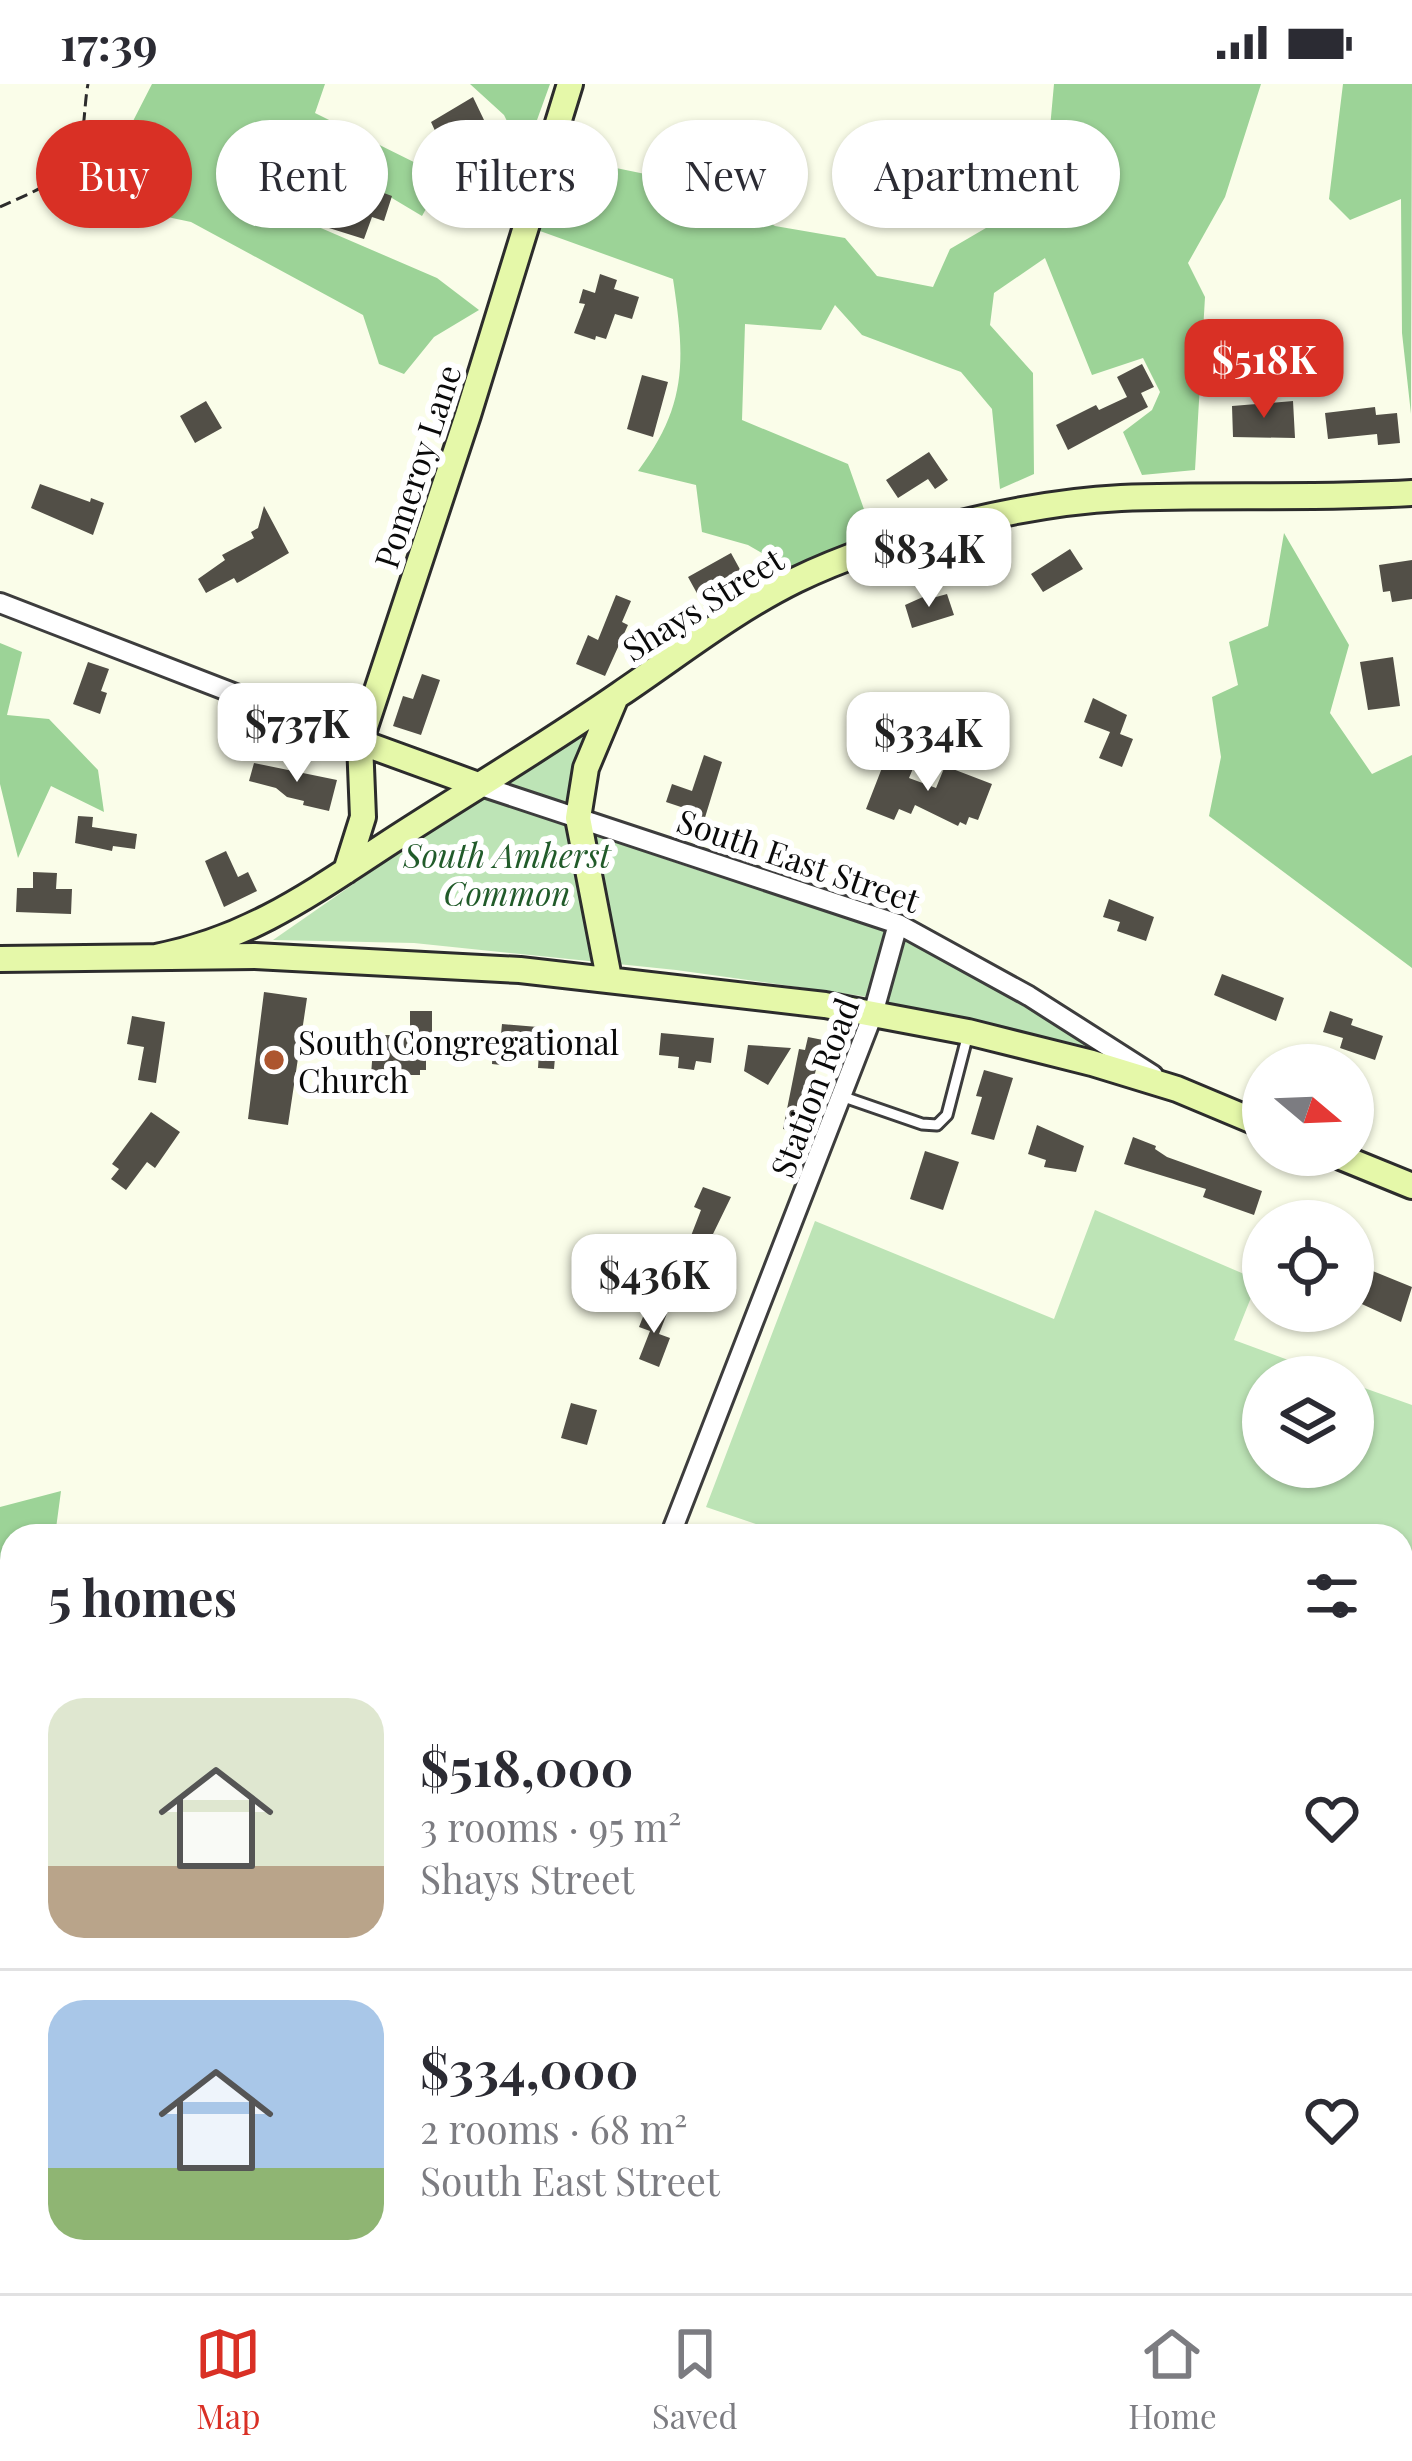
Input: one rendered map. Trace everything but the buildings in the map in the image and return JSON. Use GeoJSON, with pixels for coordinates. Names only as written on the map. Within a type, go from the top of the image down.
{"type":"FeatureCollection","features":[{"type":"Feature","properties":{"kind":"main road","name":"Pomeroy Lane"},"geometry":{"type":"LineString","coordinates":[[346,871],[363,818],[360,742],[468,416],[570,84]]}},
{"type":"Feature","properties":{"kind":"main road","name":"Shays Street"},"geometry":{"type":"LineString","coordinates":[[478,785],[731,617],[795,580],[850,557],[1046,506],[1121,498],[1412,494]]}},
{"type":"Feature","properties":{"kind":"main road"},"geometry":{"type":"LineString","coordinates":[[609,978],[578,818],[586,768],[616,697]]}},
{"type":"Feature","properties":{"kind":"main road"},"geometry":{"type":"LineString","coordinates":[[360,742],[478,785]]}},
{"type":"Feature","properties":{"kind":"main road","name":"South East Street"},"geometry":{"type":"LineString","coordinates":[[156,957],[223,941],[264,920],[478,785]]}},
{"type":"Feature","properties":{"kind":"main road"},"geometry":{"type":"LineString","coordinates":[[264,920],[271,957]]}},
{"type":"Feature","properties":{"kind":"main road","name":"South East Street"},"geometry":{"type":"LineString","coordinates":[[0,958],[271,957],[609,978],[968,1032],[1177,1089],[1242,1117]]}},
{"type":"Feature","properties":{"kind":"main road"},"geometry":{"type":"LineString","coordinates":[[1374,1170],[1412,1186]]}},
{"type":"Feature","properties":{"kind":"street"},"geometry":{"type":"LineString","coordinates":[[0,603],[360,742]]}},
{"type":"Feature","properties":{"kind":"street","name":"South East Street"},"geometry":{"type":"LineString","coordinates":[[478,785],[898,925],[1029,996],[1177,1089]]}},
{"type":"Feature","properties":{"kind":"street","name":"Station Road"},"geometry":{"type":"LineString","coordinates":[[675,1524],[873,1015],[898,925]]}},
{"type":"Feature","properties":{"kind":"lane"},"geometry":{"type":"LineString","coordinates":[[841,1096],[937,1125],[947,1115],[968,1032]]}},
{"type":"Feature","properties":{"kind":"path"},"geometry":{"type":"LineString","coordinates":[[0,208],[46,184],[78,152],[88,84]]}},
{"type":"Feature","properties":{"kind":"green space"},"geometry":{"type":"Polygon","coordinates":[[[152,84],[325,84],[315,113],[329,120],[216,120],[216,228],[321,228],[437,278],[479,310],[434,337],[404,374],[379,364],[363,315],[192,223],[192,120],[134,120],[152,84]]]}},
{"type":"Feature","properties":{"kind":"green space"},"geometry":{"type":"Polygon","coordinates":[[[470,84],[550,84],[537,120],[506,120],[470,84]]]}},
{"type":"Feature","properties":{"kind":"green space"},"geometry":{"type":"Polygon","coordinates":[[[1054,84],[1261,84],[1225,197],[1188,263],[1205,297],[1195,470],[1142,475],[1123,432],[1152,410],[1160,392],[1143,358],[1092,375],[1045,258],[994,293],[990,325],[1033,373],[1034,474],[1000,489],[992,409],[961,372],[862,335],[835,305],[821,330],[745,324],[742,420],[848,464],[872,532],[790,569],[748,545],[702,532],[696,485],[638,471],[666,424],[679,380],[680,333],[673,279],[541,228],[618,228],[618,168],[642,173],[642,228],[787,228],[845,238],[877,276],[933,287],[950,249],[986,228],[1120,228],[1120,120],[1051,120],[1054,84]]]}},
{"type":"Feature","properties":{"kind":"green space"},"geometry":{"type":"Polygon","coordinates":[[[1343,84],[1412,84],[1411,414],[1402,333],[1401,199],[1350,220],[1329,199],[1343,84]]]}},
{"type":"Feature","properties":{"kind":"green space"},"geometry":{"type":"Polygon","coordinates":[[[388,149],[412,161],[412,210],[388,196],[388,149]]]}},
{"type":"Feature","properties":{"kind":"green space"},"geometry":{"type":"Polygon","coordinates":[[[1284,533],[1349,645],[1330,713],[1372,774],[1412,755],[1412,968],[1209,816],[1221,757],[1212,697],[1238,685],[1229,642],[1268,626],[1284,533]]]}},
{"type":"Feature","properties":{"kind":"green space"},"geometry":{"type":"Polygon","coordinates":[[[0,643],[22,652],[7,715],[49,719],[98,770],[104,812],[51,786],[18,858],[0,784],[0,643]]]}},
{"type":"Feature","properties":{"kind":"green space","name":"South Amherst Common"},"geometry":{"type":"Polygon","coordinates":[[[596,724],[569,826],[899,930],[1099,1052],[862,996],[676,970],[414,943],[273,940],[480,796],[596,724]]]}},
{"type":"Feature","properties":{"kind":"green space"},"geometry":{"type":"Polygon","coordinates":[[[1095,1210],[1242,1273],[1242,1320],[1234,1340],[1277,1356],[1242,1356],[1242,1488],[1374,1488],[1374,1391],[1412,1405],[1412,1524],[756,1524],[706,1507],[815,1221],[1054,1319],[1095,1210]]]}},
{"type":"Feature","properties":{"kind":"green space"},"geometry":{"type":"Polygon","coordinates":[[[61,1491],[57,1524],[0,1524],[0,1507],[61,1491]]]}},
{"type":"Feature","properties":{"kind":"place","name":"South Congregational Church"},"geometry":{"type":"Point","coordinates":[274,1060]}}]}
